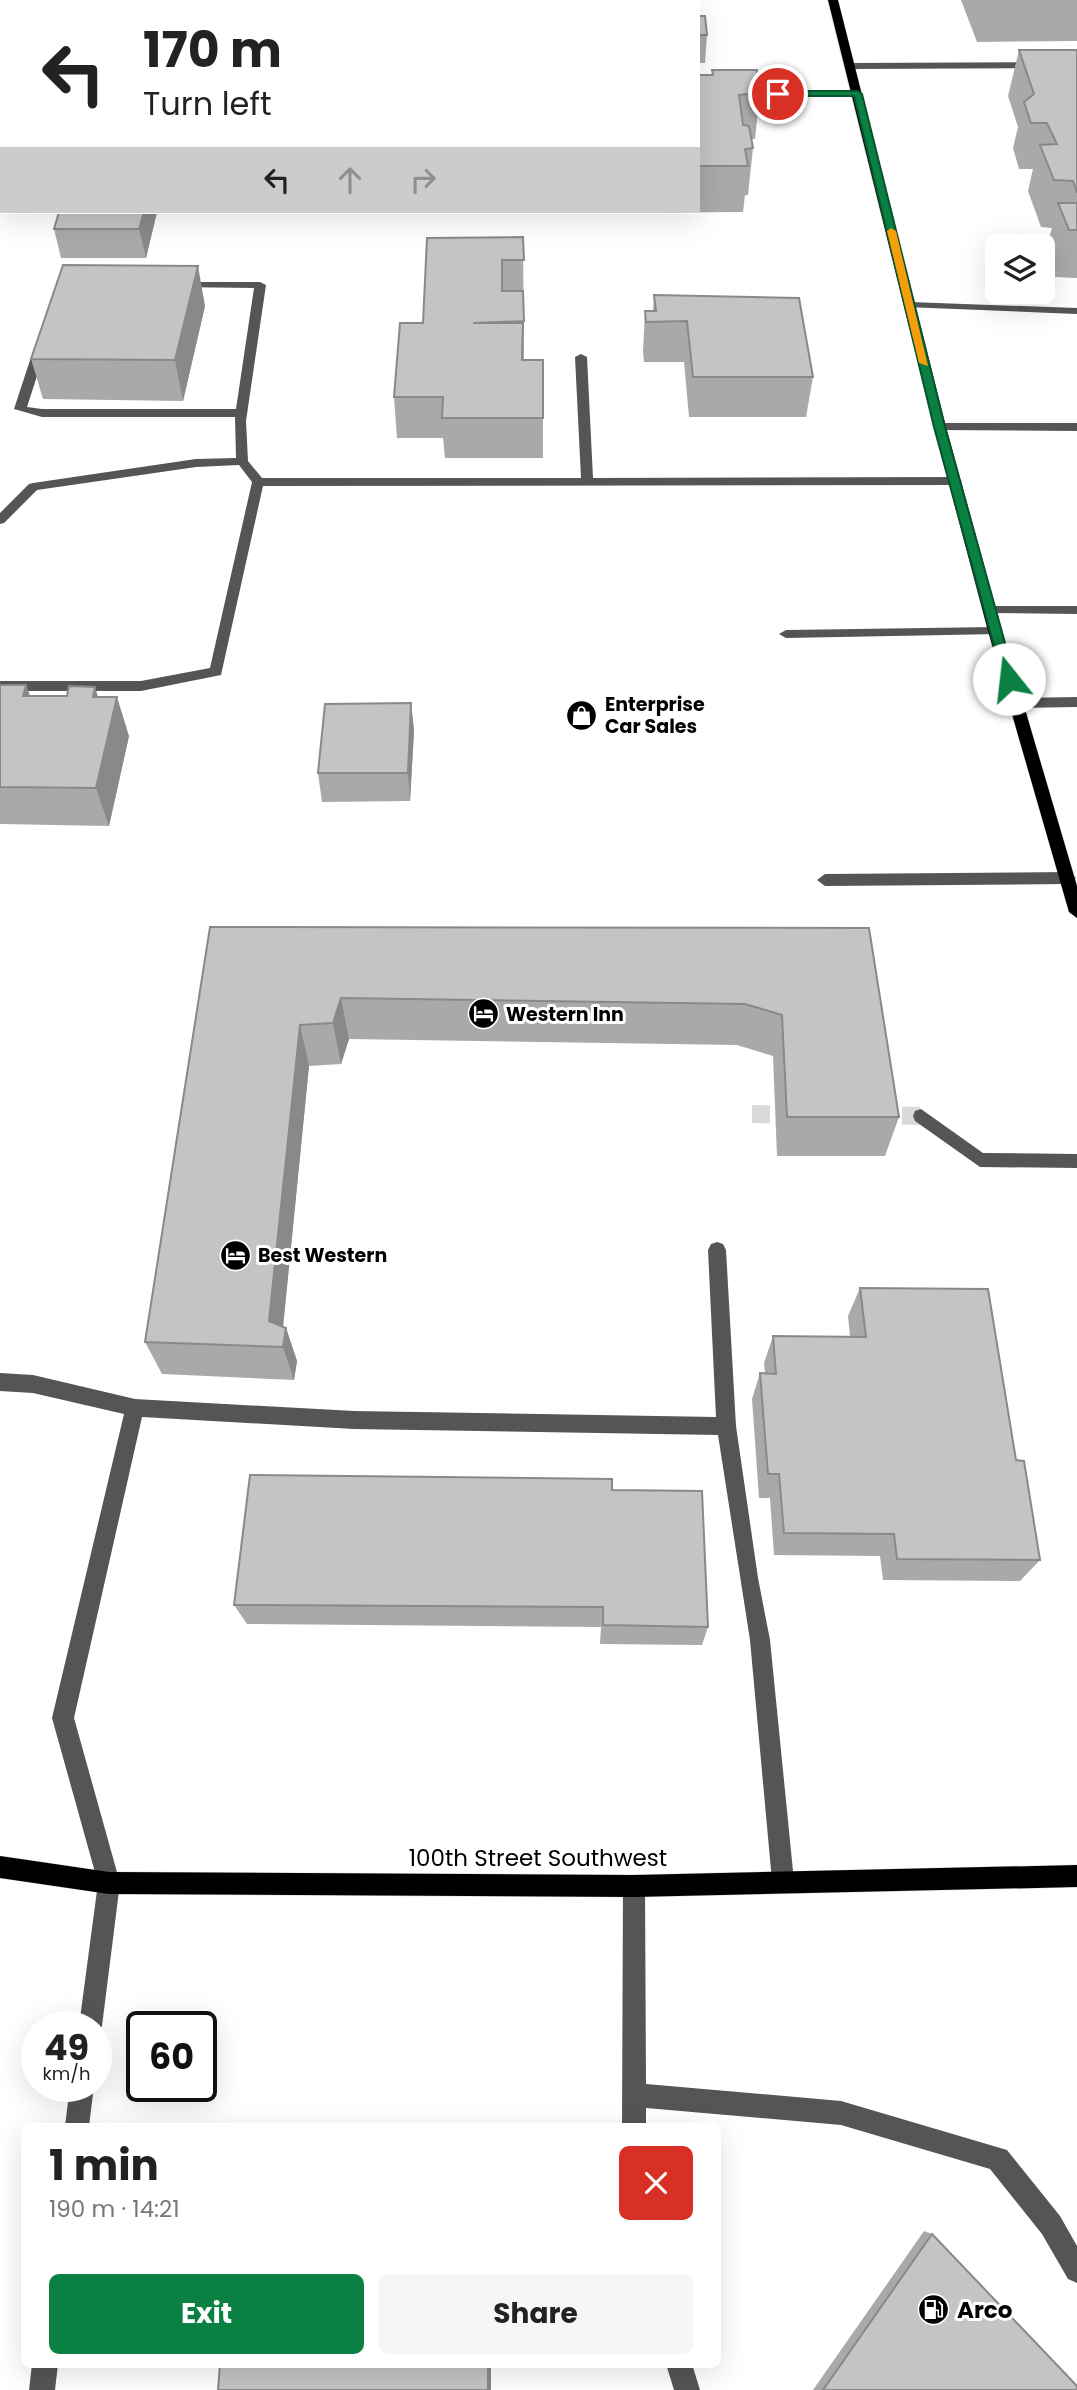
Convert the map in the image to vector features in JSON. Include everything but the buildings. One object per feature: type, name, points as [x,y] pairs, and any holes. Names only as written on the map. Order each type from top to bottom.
[{"type":"main road","points":[[833,0],[940,427],[995,631],[1077,912]]},
{"type":"main road","name":"100th Street Southwest","points":[[0,1867],[109,1884],[634,1886],[1077,1876]]},
{"type":"street","points":[[851,66],[1077,65]]},
{"type":"street","points":[[700,94],[858,94]]},
{"type":"street","points":[[0,686],[141,686],[216,672],[258,482],[242,461],[242,414],[260,285],[167,285]]},
{"type":"street","points":[[910,305],[1077,311]]},
{"type":"street","points":[[46,330],[20,408],[43,414],[242,414]]},
{"type":"street","points":[[581,357],[587,483]]},
{"type":"street","points":[[940,427],[1077,427]]},
{"type":"street","points":[[0,520],[33,487],[196,463],[242,461]]},
{"type":"street","points":[[258,482],[956,481]]},
{"type":"street","points":[[990,610],[1077,610]]},
{"type":"street","points":[[786,634],[995,631]]},
{"type":"street","points":[[1016,703],[1077,702]]},
{"type":"street","points":[[825,880],[1068,878]]},
{"type":"street","points":[[921,1116],[980,1160],[1077,1161]]},
{"type":"street","points":[[717,1251],[726,1426],[748,1578],[760,1640],[783,1881]]},
{"type":"street","points":[[0,1382],[33,1384],[135,1408],[355,1420],[726,1426]]},
{"type":"street","points":[[92,2011],[109,1884],[63,1718],[135,1408]]},
{"type":"street","points":[[634,1886],[634,2123]]},
{"type":"street","points":[[634,2095],[841,2113],[998,2159],[1051,2225],[1077,2270]]},
{"type":"street","points":[[77,2123],[80,2102]]},
{"type":"street","points":[[42,2390],[45,2368]]},
{"type":"street","points":[[680,2368],[687,2390]]},
{"type":"tunnel","points":[[752,1114],[798,1115]]},
{"type":"tunnel","points":[[875,1115],[921,1116]]},
{"type":"slow traffic","points":[[891,231],[924,363]]},
{"type":"place","name":"Enterprise Car Sales","points":[[582,715]]},
{"type":"place","name":"Western Inn","points":[[483,1014]]},
{"type":"place","name":"Best Western","points":[[235,1255]]},
{"type":"place","name":"Arco","points":[[934,2310]]},
{"type":"route","points":[[778,94],[858,94],[940,427],[1009,679]]}]
